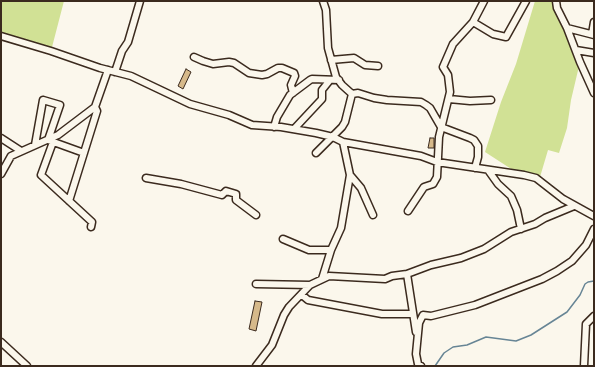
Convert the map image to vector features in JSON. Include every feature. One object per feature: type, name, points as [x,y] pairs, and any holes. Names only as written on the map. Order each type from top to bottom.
[{"type":"street","points":[[115,72],[122,51],[128,42],[140,1]]},
{"type":"street","points":[[323,1],[326,10],[328,48],[336,77],[352,94]]},
{"type":"street","points":[[408,211],[424,187],[433,184],[437,177],[441,127],[449,99],[450,83],[448,75],[443,67],[453,44],[473,22],[484,1]]},
{"type":"street","points":[[473,22],[493,34],[506,37],[526,1]]},
{"type":"street","points":[[556,1],[556,8],[591,79],[594,93]]},
{"type":"street","points":[[567,28],[593,35],[594,22]]},
{"type":"street","points":[[1,36],[131,76],[190,104],[229,115],[252,125],[294,129],[333,137],[343,142],[421,156],[437,162],[536,178],[563,199],[594,216]]},
{"type":"street","points":[[576,50],[594,53]]},
{"type":"street","points":[[194,57],[213,64],[229,62],[234,63],[249,72],[262,76],[278,68],[282,68],[295,76],[290,86],[293,92]]},
{"type":"street","points":[[331,60],[354,58],[366,65],[378,66]]},
{"type":"street","points":[[1,174],[11,156],[35,145],[50,141],[95,107],[108,70]]},
{"type":"street","points":[[274,127],[278,114],[293,92],[312,79],[339,80]]},
{"type":"street","points":[[294,129],[322,99],[322,90],[330,80]]},
{"type":"street","points":[[352,94],[358,93],[387,100],[421,102],[430,108],[441,127],[474,140],[478,146],[478,157],[475,168]]},
{"type":"street","points":[[316,154],[345,122],[352,94]]},
{"type":"street","points":[[449,99],[470,101],[491,100]]},
{"type":"street","points":[[35,145],[43,100],[60,105],[41,175],[92,222],[91,227]]},
{"type":"street","points":[[69,201],[97,111],[95,107]]},
{"type":"street","points":[[1,138],[21,151]]},
{"type":"street","points":[[50,141],[84,153]]},
{"type":"street","points":[[322,280],[331,250],[341,228],[350,175],[343,142]]},
{"type":"street","points":[[488,170],[498,184],[512,196],[521,229]]},
{"type":"street","points":[[350,175],[361,188],[373,215]]},
{"type":"street","points":[[146,178],[181,184],[222,195],[226,191],[236,194],[236,200],[256,215]]},
{"type":"street","points":[[256,284],[310,285],[329,276],[385,279],[392,276],[407,274],[431,265],[461,258],[478,252],[511,232],[574,206]]},
{"type":"street","points":[[421,366],[418,364],[416,354],[419,323],[423,315],[431,316],[476,305],[542,279],[557,271],[572,260],[586,245],[594,228]]},
{"type":"street","points":[[283,239],[309,250],[331,250]]},
{"type":"street","points":[[407,274],[418,336]]},
{"type":"street","points":[[256,366],[272,345],[289,306],[302,295],[310,285]]},
{"type":"street","points":[[302,295],[308,300],[382,314],[413,314]]},
{"type":"street","points":[[584,366],[586,324],[594,316]]},
{"type":"street","points":[[1,342],[27,366]]},
{"type":"green space","points":[[1,1],[64,1],[51,51],[1,36]]},
{"type":"green space","points":[[535,1],[556,1],[580,62],[571,100],[567,128],[559,153],[548,150],[540,177],[519,174],[485,152],[501,102],[516,64]]},
{"type":"building","points":[[186,69],[191,72],[183,89],[178,86]]},
{"type":"building","points":[[430,138],[434,138],[434,148],[428,148]]},
{"type":"building","points":[[255,301],[262,302],[256,331],[249,329]]},
{"type":"waterway","points":[[435,366],[444,353],[453,347],[467,345],[486,337],[516,341],[531,335],[567,312],[580,295],[585,284],[594,281]]}]
